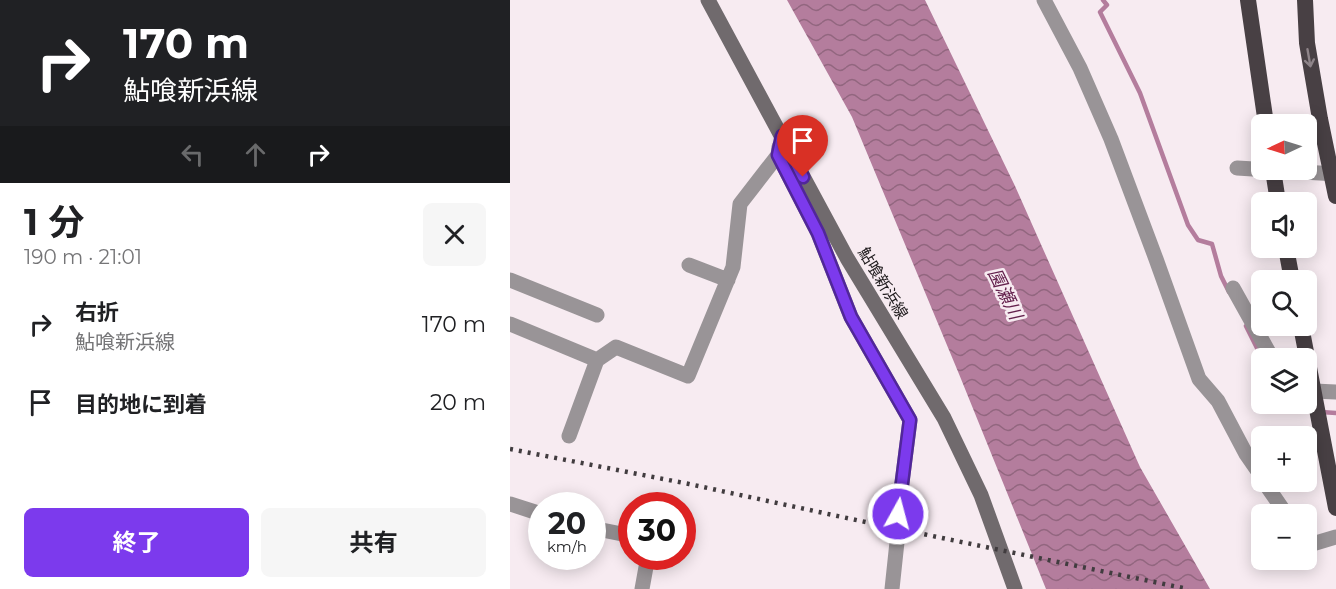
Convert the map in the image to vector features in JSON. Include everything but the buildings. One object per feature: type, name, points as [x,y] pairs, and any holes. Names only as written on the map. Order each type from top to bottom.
[{"type":"highway","points":[[1248,0],[1265,114]]},
{"type":"highway","points":[[1305,0],[1307,43],[1320,119],[1334,174],[1336,196]]},
{"type":"highway","points":[[1315,414],[1336,508]]},
{"type":"main road","name":"鮎喰新浜線","points":[[708,0],[847,258],[944,418],[981,495],[1015,589]]},
{"type":"street","points":[[1044,0],[1080,68],[1111,139],[1199,379],[1218,401],[1251,461]]},
{"type":"street","points":[[569,436],[597,360],[616,347],[688,376],[733,267],[740,204],[778,155],[782,136]]},
{"type":"street","points":[[778,155],[818,233],[851,317],[910,420],[898,514]]},
{"type":"street","points":[[1237,168],[1251,169]]},
{"type":"street","points":[[1317,173],[1334,174]]},
{"type":"street","points":[[689,265],[728,280]]},
{"type":"street","points":[[510,280],[597,315]]},
{"type":"street","points":[[1233,288],[1266,348]]},
{"type":"street","points":[[510,324],[597,360]]},
{"type":"street","points":[[1317,391],[1336,392]]},
{"type":"street","points":[[510,504],[528,510]]},
{"type":"street","points":[[1317,543],[1336,537]]},
{"type":"street","points":[[892,589],[897,542]]},
{"type":"street","points":[[642,589],[645,570]]},
{"type":"water","name":"園瀬川","points":[[787,0],[925,0],[1015,186],[1140,467],[1210,589],[1046,589],[852,117]]},
{"type":"waterway","points":[[1103,0],[1107,5],[1100,12],[1140,93],[1188,225],[1198,240],[1212,244],[1221,276],[1229,292]]},
{"type":"waterway","points":[[1246,326],[1257,348]]},
{"type":"waterway","points":[[1321,412],[1336,413]]},
{"type":"railway","points":[[510,449],[689,484],[1188,589]]},
{"type":"route","points":[[803,177],[782,136],[778,155],[818,233],[851,317],[910,420],[898,514]]}]
